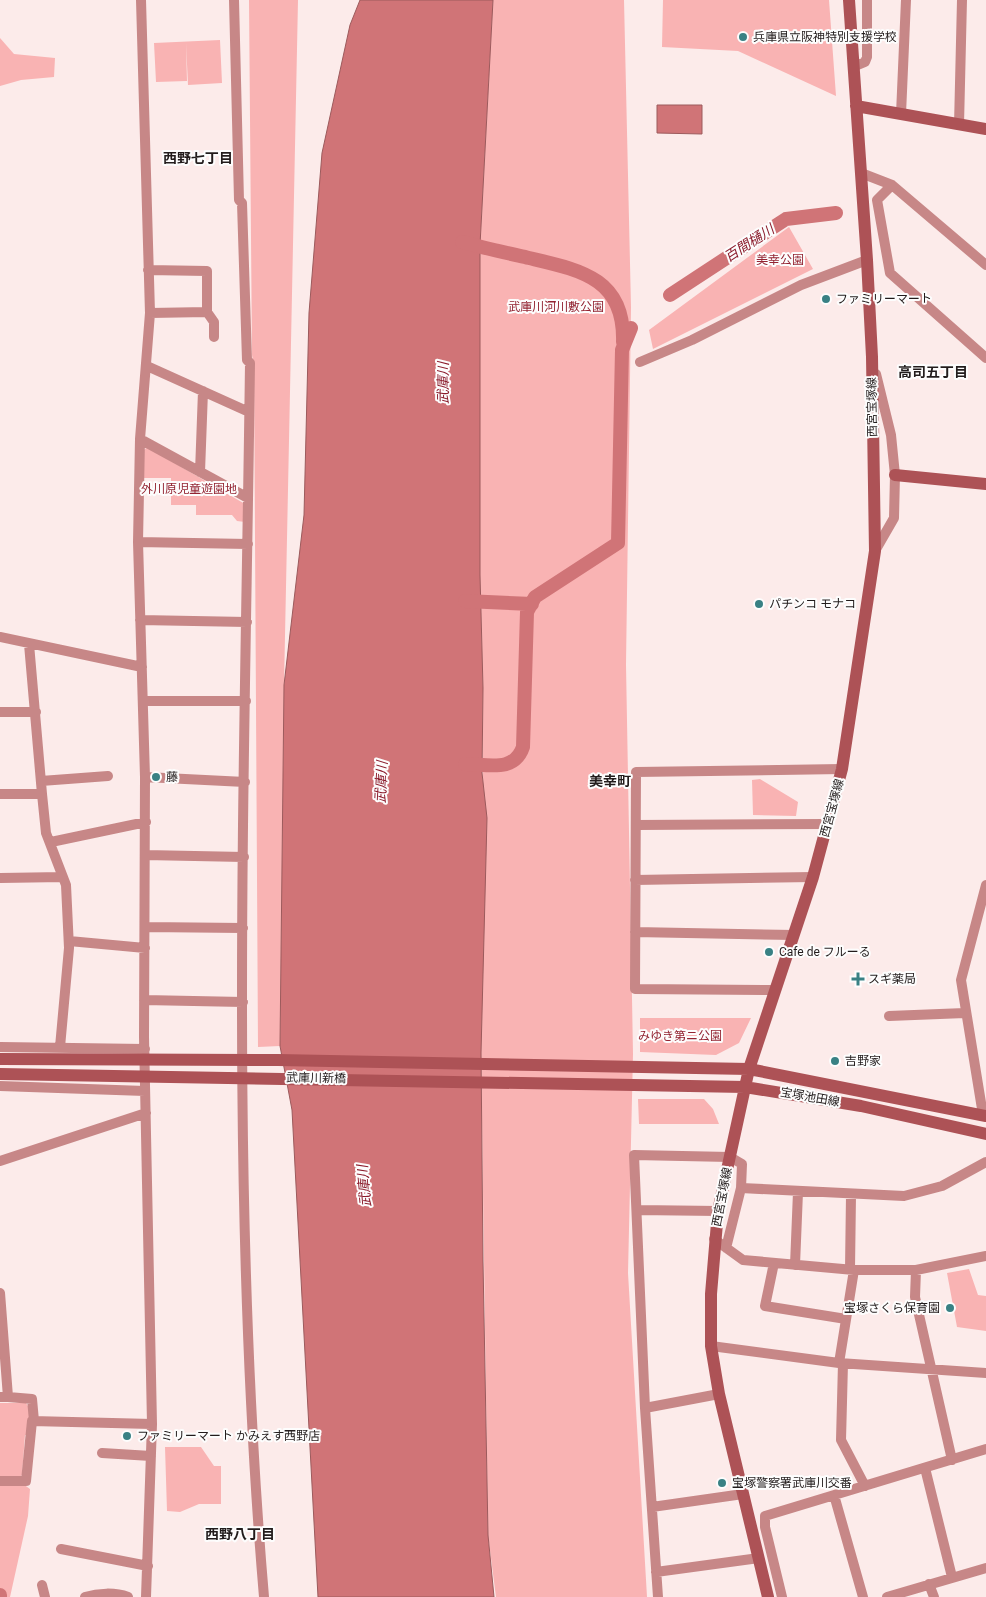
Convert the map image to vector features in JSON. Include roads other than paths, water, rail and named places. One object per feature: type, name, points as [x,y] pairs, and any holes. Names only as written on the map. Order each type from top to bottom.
[{"type":"street","points":[[141,0],[150,313],[140,439],[138,542],[146,822],[144,1000],[152,1424],[146,1597]]},
{"type":"street","points":[[234,0],[239,200],[242,203],[247,360],[250,363],[242,1091],[247,1290],[257,1512],[264,1597]]},
{"type":"street","name":"西宮宝塚線","points":[[768,1597],[719,1394],[711,1346],[714,1239],[718,1211],[749,1069],[813,877],[842,769],[875,551],[872,357],[862,173],[849,0]]},
{"type":"street","points":[[853,67],[865,62],[867,57],[868,0]]},
{"type":"street","points":[[901,114],[906,0]]},
{"type":"street","points":[[959,125],[962,0]]},
{"type":"street","points":[[856,106],[986,129]]},
{"type":"street","points":[[862,173],[892,185],[986,265]]},
{"type":"street","points":[[892,185],[877,200],[890,273],[986,358]]},
{"type":"street","points":[[640,362],[692,340],[801,285],[867,260]]},
{"type":"street","points":[[148,270],[207,271],[207,312],[214,322],[214,337]]},
{"type":"street","points":[[150,313],[207,312]]},
{"type":"street","points":[[872,357],[891,435],[895,475],[894,518],[875,551]]},
{"type":"street","points":[[147,366],[249,412]]},
{"type":"street","points":[[200,472],[206,448],[204,391]]},
{"type":"street","points":[[140,439],[248,498]]},
{"type":"street","points":[[895,475],[986,484]]},
{"type":"street","points":[[138,542],[248,544]]},
{"type":"street","points":[[140,620],[247,622]]},
{"type":"street","points":[[0,637],[142,667]]},
{"type":"street","points":[[29,644],[46,833],[66,885],[69,941],[60,1047]]},
{"type":"street","points":[[143,701],[246,701]]},
{"type":"street","points":[[0,712],[36,712]]},
{"type":"street","points":[[774,990],[635,989],[636,772],[842,769]]},
{"type":"street","points":[[41,781],[108,776]]},
{"type":"street","points":[[145,777],[245,782]]},
{"type":"street","points":[[0,794],[42,794]]},
{"type":"street","points":[[51,842],[146,822]]},
{"type":"street","points":[[636,824],[827,824]]},
{"type":"street","points":[[145,855],[244,857]]},
{"type":"street","points":[[0,878],[63,877]]},
{"type":"street","points":[[636,880],[813,877]]},
{"type":"street","points":[[985,1117],[965,1013],[961,980],[986,884]]},
{"type":"street","points":[[145,927],[243,928]]},
{"type":"street","points":[[635,932],[794,935]]},
{"type":"street","points":[[69,941],[145,948]]},
{"type":"street","points":[[144,1000],[243,1002]]},
{"type":"street","points":[[889,1016],[965,1013]]},
{"type":"street","points":[[0,1047],[145,1048]]},
{"type":"street","name":"武庫川新橋","points":[[0,1059],[278,1060],[749,1069],[985,1117]]},
{"type":"street","name":"武庫川新橋","points":[[0,1074],[632,1084]]},
{"type":"street","name":"宝塚池田線","points":[[632,1084],[745,1087],[861,1106],[986,1134]]},
{"type":"street","points":[[0,1086],[145,1091]]},
{"type":"street","points":[[0,1161],[146,1114]]},
{"type":"street","points":[[658,1597],[645,1408],[634,1155],[730,1157],[742,1164],[741,1188],[726,1248]]},
{"type":"street","points":[[741,1188],[851,1195],[904,1196],[942,1186],[986,1162]]},
{"type":"street","points":[[795,1265],[798,1192]]},
{"type":"street","points":[[851,1195],[852,1269],[841,1363],[841,1440],[865,1486]]},
{"type":"street","points":[[637,1210],[718,1211]]},
{"type":"street","points":[[714,1239],[744,1260],[852,1269],[916,1270],[986,1256]]},
{"type":"street","points":[[774,1263],[766,1306],[846,1319]]},
{"type":"street","points":[[916,1270],[915,1297],[952,1460]]},
{"type":"street","points":[[0,1293],[4,1397],[32,1399],[34,1421],[32,1421],[26,1481],[0,1481]]},
{"type":"street","points":[[711,1346],[841,1363],[986,1373]]},
{"type":"street","points":[[645,1408],[719,1394]]},
{"type":"street","points":[[34,1421],[152,1424]]},
{"type":"street","points":[[782,1597],[765,1527],[765,1516],[986,1449]]},
{"type":"street","points":[[102,1453],[151,1456]]},
{"type":"street","points":[[925,1468],[952,1577]]},
{"type":"street","points":[[652,1507],[743,1494]]},
{"type":"street","points":[[834,1496],[863,1597]]},
{"type":"street","points":[[61,1549],[148,1566]]},
{"type":"street","points":[[656,1572],[759,1558]]},
{"type":"street","points":[[887,1597],[986,1568]]},
{"type":"street","points":[[929,1584],[934,1597]]},
{"type":"street","points":[[42,1585],[45,1597]]},
{"type":"street","points":[[85,1597],[95,1594],[121,1594],[128,1597]]},
{"type":"water","name":"武庫川","points":[[360,0],[493,0],[480,245],[480,575],[483,688],[482,773],[487,818],[481,1053],[483,1261],[488,1535],[494,1597],[318,1597],[292,1110],[280,1046],[284,685],[304,515],[309,313],[322,153],[350,25]]},
{"type":"water","points":[[657,105],[702,105],[702,134],[657,133]]},
{"type":"waterway","name":"百間樋川","points":[[670,295],[786,219],[836,213]]},
{"type":"waterway","points":[[462,242],[548,262],[582,273],[596,280],[608,290],[616,304],[622,321],[623,342]]},
{"type":"waterway","points":[[465,764],[507,764],[519,755],[523,747],[527,612],[535,597],[618,543],[622,350],[631,328]]},
{"type":"waterway","points":[[465,601],[532,604]]},
{"type":"place","name":"兵庫県立阪神特別支援学校","points":[[743,37]]},
{"type":"place","name":"ファミリーマート","points":[[826,299]]},
{"type":"place","name":"パチンコ モナコ","points":[[759,604]]},
{"type":"place","name":"藤","points":[[156,777]]},
{"type":"place","name":"Cafe de フルーる","points":[[769,952]]},
{"type":"place","name":"スギ薬局","points":[[858,979]]},
{"type":"place","name":"吉野家","points":[[835,1061]]},
{"type":"place","name":"宝塚さくら保育園","points":[[950,1308]]},
{"type":"place","name":"ファミリーマート かみえす西野店","points":[[127,1436]]},
{"type":"place","name":"宝塚警察署武庫川交番","points":[[722,1483]]},
{"type":"district","name":"西野七丁目","points":[[198,158]]},
{"type":"district","name":"高司五丁目","points":[[933,372]]},
{"type":"district","name":"美幸町","points":[[610,781]]},
{"type":"district","name":"西野八丁目","points":[[240,1534]]},
{"type":"park label","name":"美幸公園","points":[[780,260]]},
{"type":"park label","name":"武庫川河川敷公園","points":[[556,307]]},
{"type":"park label","name":"外川原児童遊園地","points":[[189,489]]},
{"type":"park label","name":"みゆき第ニ公園","points":[[680,1036]]}]
